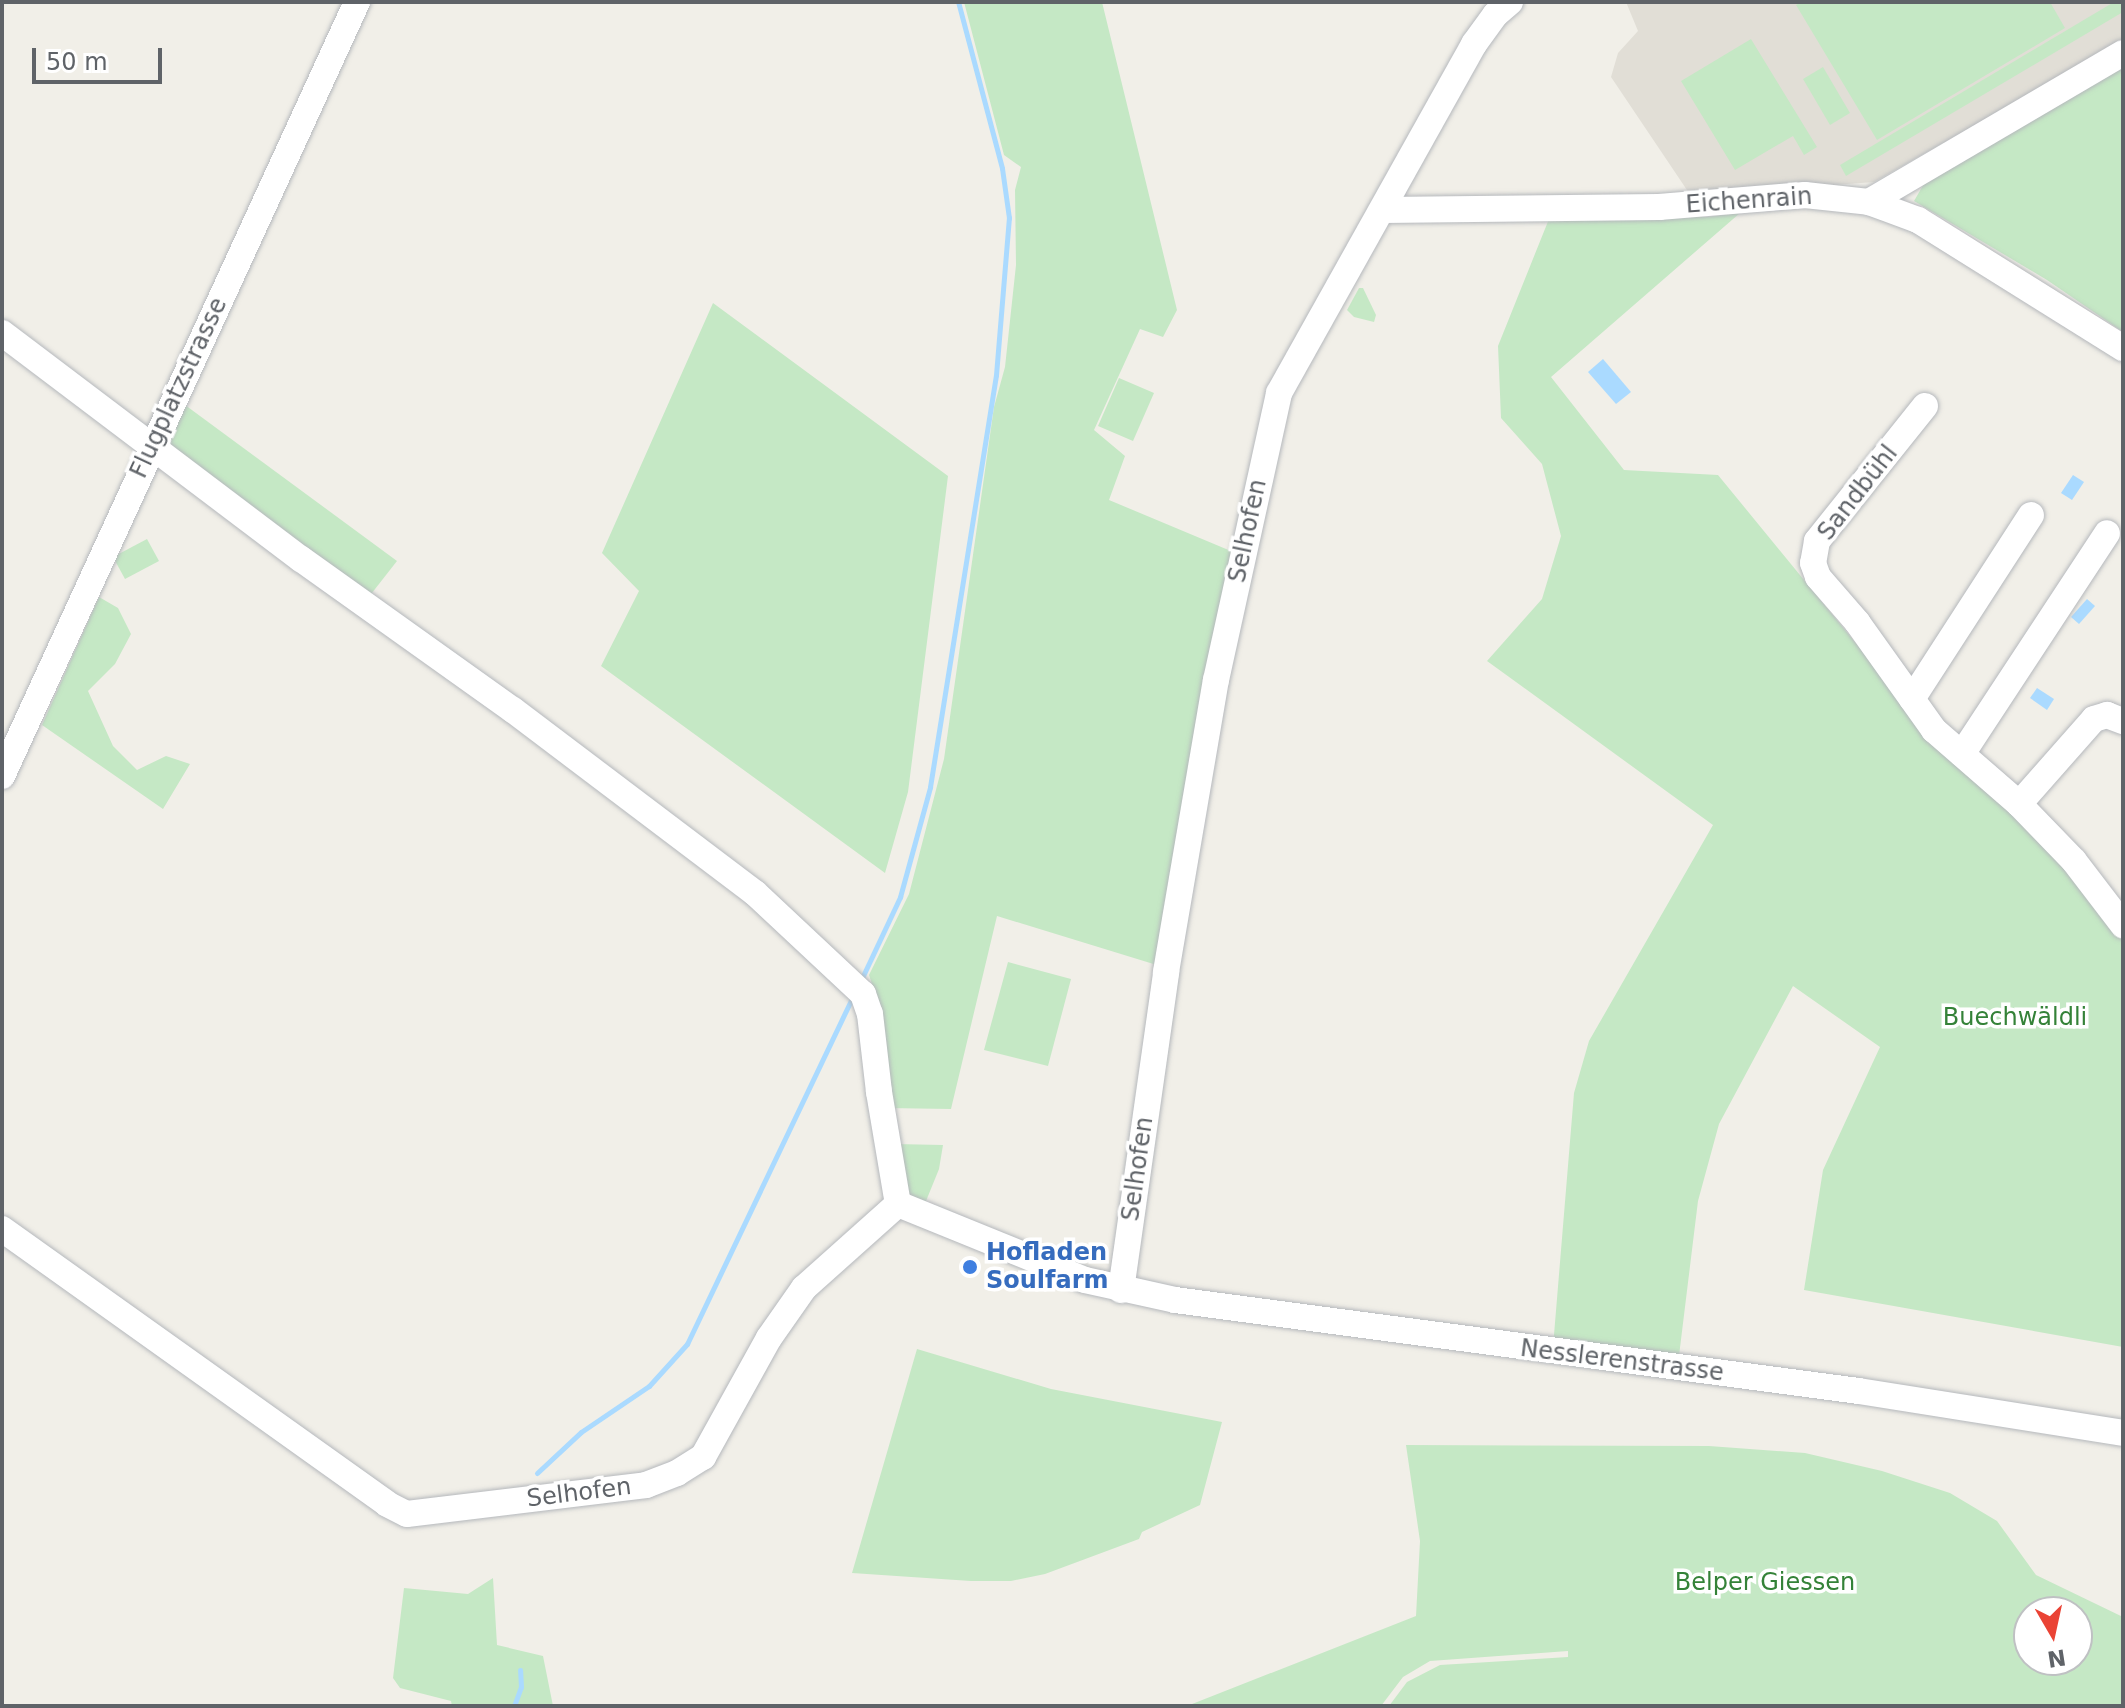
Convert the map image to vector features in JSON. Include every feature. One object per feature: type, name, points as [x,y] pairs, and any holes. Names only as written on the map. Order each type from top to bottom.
[{"type":"street","name":"Flugplatzstrasse","points":[[2,776],[357,2]]},
{"type":"street","name":"Selhofen","points":[[1121,1290],[1166,972],[1214,695],[1275,408],[1288,371],[1383,210],[1474,44],[1495,15],[1510,2]]},
{"type":"street","points":[[1869,202],[2123,53]]},
{"type":"street","name":"Eichenrain","points":[[1383,210],[1659,207],[1805,195],[1869,202],[1918,220],[2123,348]]},
{"type":"street","points":[[2,333],[301,559],[513,710],[755,893],[856,988],[870,1014],[879,1092],[898,1204],[959,1227],[1018,1255],[1121,1290]]},
{"type":"street","name":"Sandbühl","points":[[1925,406],[1817,541],[1813,563],[1818,577],[1934,730],[2019,804],[2074,861],[2123,925]]},
{"type":"street","points":[[1912,699],[2031,515]]},
{"type":"street","points":[[1962,754],[2107,533]]},
{"type":"street","points":[[2019,804],[2094,719],[2107,715],[2123,721]]},
{"type":"street","name":"Selhofen","points":[[2,1229],[387,1504],[407,1514],[646,1485],[677,1473],[703,1457],[769,1338],[804,1288],[898,1204]]},
{"type":"street","name":"Nesslerenstrasse","points":[[1121,1290],[1265,1315],[1859,1391],[2123,1433]]},
{"type":"shaded area","points":[[1626,2],[2123,2],[2123,41],[1874,182],[1691,196],[1611,77],[1618,53],[1638,31]]},
{"type":"green space","points":[[964,2],[1102,2],[1177,310],[1163,337],[1140,329],[1094,430],[1125,456],[1109,500],[1238,554],[1160,966],[997,916],[951,1109],[886,1108],[875,993],[869,975],[909,894],[944,759],[994,407],[1005,367],[1016,265],[1015,190],[1021,167],[1004,155]]},
{"type":"green space","points":[[1801,2],[2050,2],[2065,28],[1877,140],[1796,5]]},
{"type":"green space","points":[[2114,2],[2123,2],[2123,12],[1846,176],[1840,165]]},
{"type":"green space","points":[[1751,39],[1817,147],[1804,155],[1793,136],[1735,170],[1681,81]]},
{"type":"green space","points":[[2123,63],[2123,332],[2047,280],[1914,201],[1925,182]]},
{"type":"green space","points":[[1823,67],[1850,113],[1830,125],[1803,79]]},
{"type":"green space","name":"Buechwäldli","points":[[1740,213],[1551,377],[1624,470],[1718,475],[1931,735],[2020,814],[2123,935],[2123,1347],[1804,1290],[1823,1170],[1880,1047],[1793,986],[1719,1124],[1698,1201],[1678,1364],[1553,1347],[1574,1093],[1589,1041],[1713,825],[1487,661],[1542,599],[1561,536],[1542,464],[1501,418],[1498,346],[1551,214],[1707,217]]},
{"type":"green space","points":[[1359,288],[1363,288],[1376,315],[1374,322],[1354,317],[1347,310]]},
{"type":"green space","points":[[713,303],[948,476],[908,792],[885,873],[601,666],[639,591],[602,553]]},
{"type":"green space","points":[[1119,378],[1154,393],[1133,441],[1098,426]]},
{"type":"green space","points":[[181,402],[397,561],[368,598],[175,454],[166,436]]},
{"type":"green space","points":[[147,539],[159,561],[125,579],[113,557]]},
{"type":"green space","points":[[99,597],[118,608],[131,634],[115,664],[88,691],[113,746],[137,770],[166,756],[190,764],[163,809],[42,725]]},
{"type":"green space","points":[[1008,962],[1071,979],[1048,1066],[984,1050]]},
{"type":"green space","points":[[894,1144],[943,1145],[939,1169],[924,1206],[902,1195]]},
{"type":"green space","points":[[917,1349],[1051,1389],[1222,1422],[1200,1505],[1142,1532],[1139,1539],[1045,1574],[1011,1581],[852,1573]]},
{"type":"green space","name":"Belper Giessen","points":[[1406,1445],[1709,1446],[1805,1453],[1882,1471],[1950,1493],[1997,1521],[2036,1575],[2080,1596],[2013,1596],[2013,1676],[2093,1676],[2093,1603],[2123,1617],[2123,1706],[1389,1706],[1407,1682],[1440,1665],[1568,1657],[1568,1651],[1430,1661],[1403,1677],[1381,1706],[1187,1706],[1416,1616],[1420,1541]]},
{"type":"green space","points":[[493,1578],[497,1645],[543,1656],[553,1706],[452,1706],[451,1701],[400,1688],[393,1678],[404,1588],[468,1594]]},
{"type":"water","points":[[1603,359],[1631,392],[1616,404],[1588,372]]},
{"type":"water","points":[[2073,475],[2084,482],[2072,500],[2061,493]]},
{"type":"water","points":[[2087,599],[2095,606],[2079,624],[2071,617]]},
{"type":"water","points":[[2037,688],[2054,699],[2047,710],[2030,698]]},
{"type":"waterway","points":[[861,980],[900,897],[930,787],[996,375],[1009,218],[1002,168],[958,2]]},
{"type":"waterway","points":[[537,1473],[581,1432],[649,1386],[687,1344],[853,996]]},
{"type":"waterway","points":[[514,1706],[521,1687],[520,1670]]},
{"type":"place","name":"Hofladen Soulfarm","points":[[970,1267]]}]
